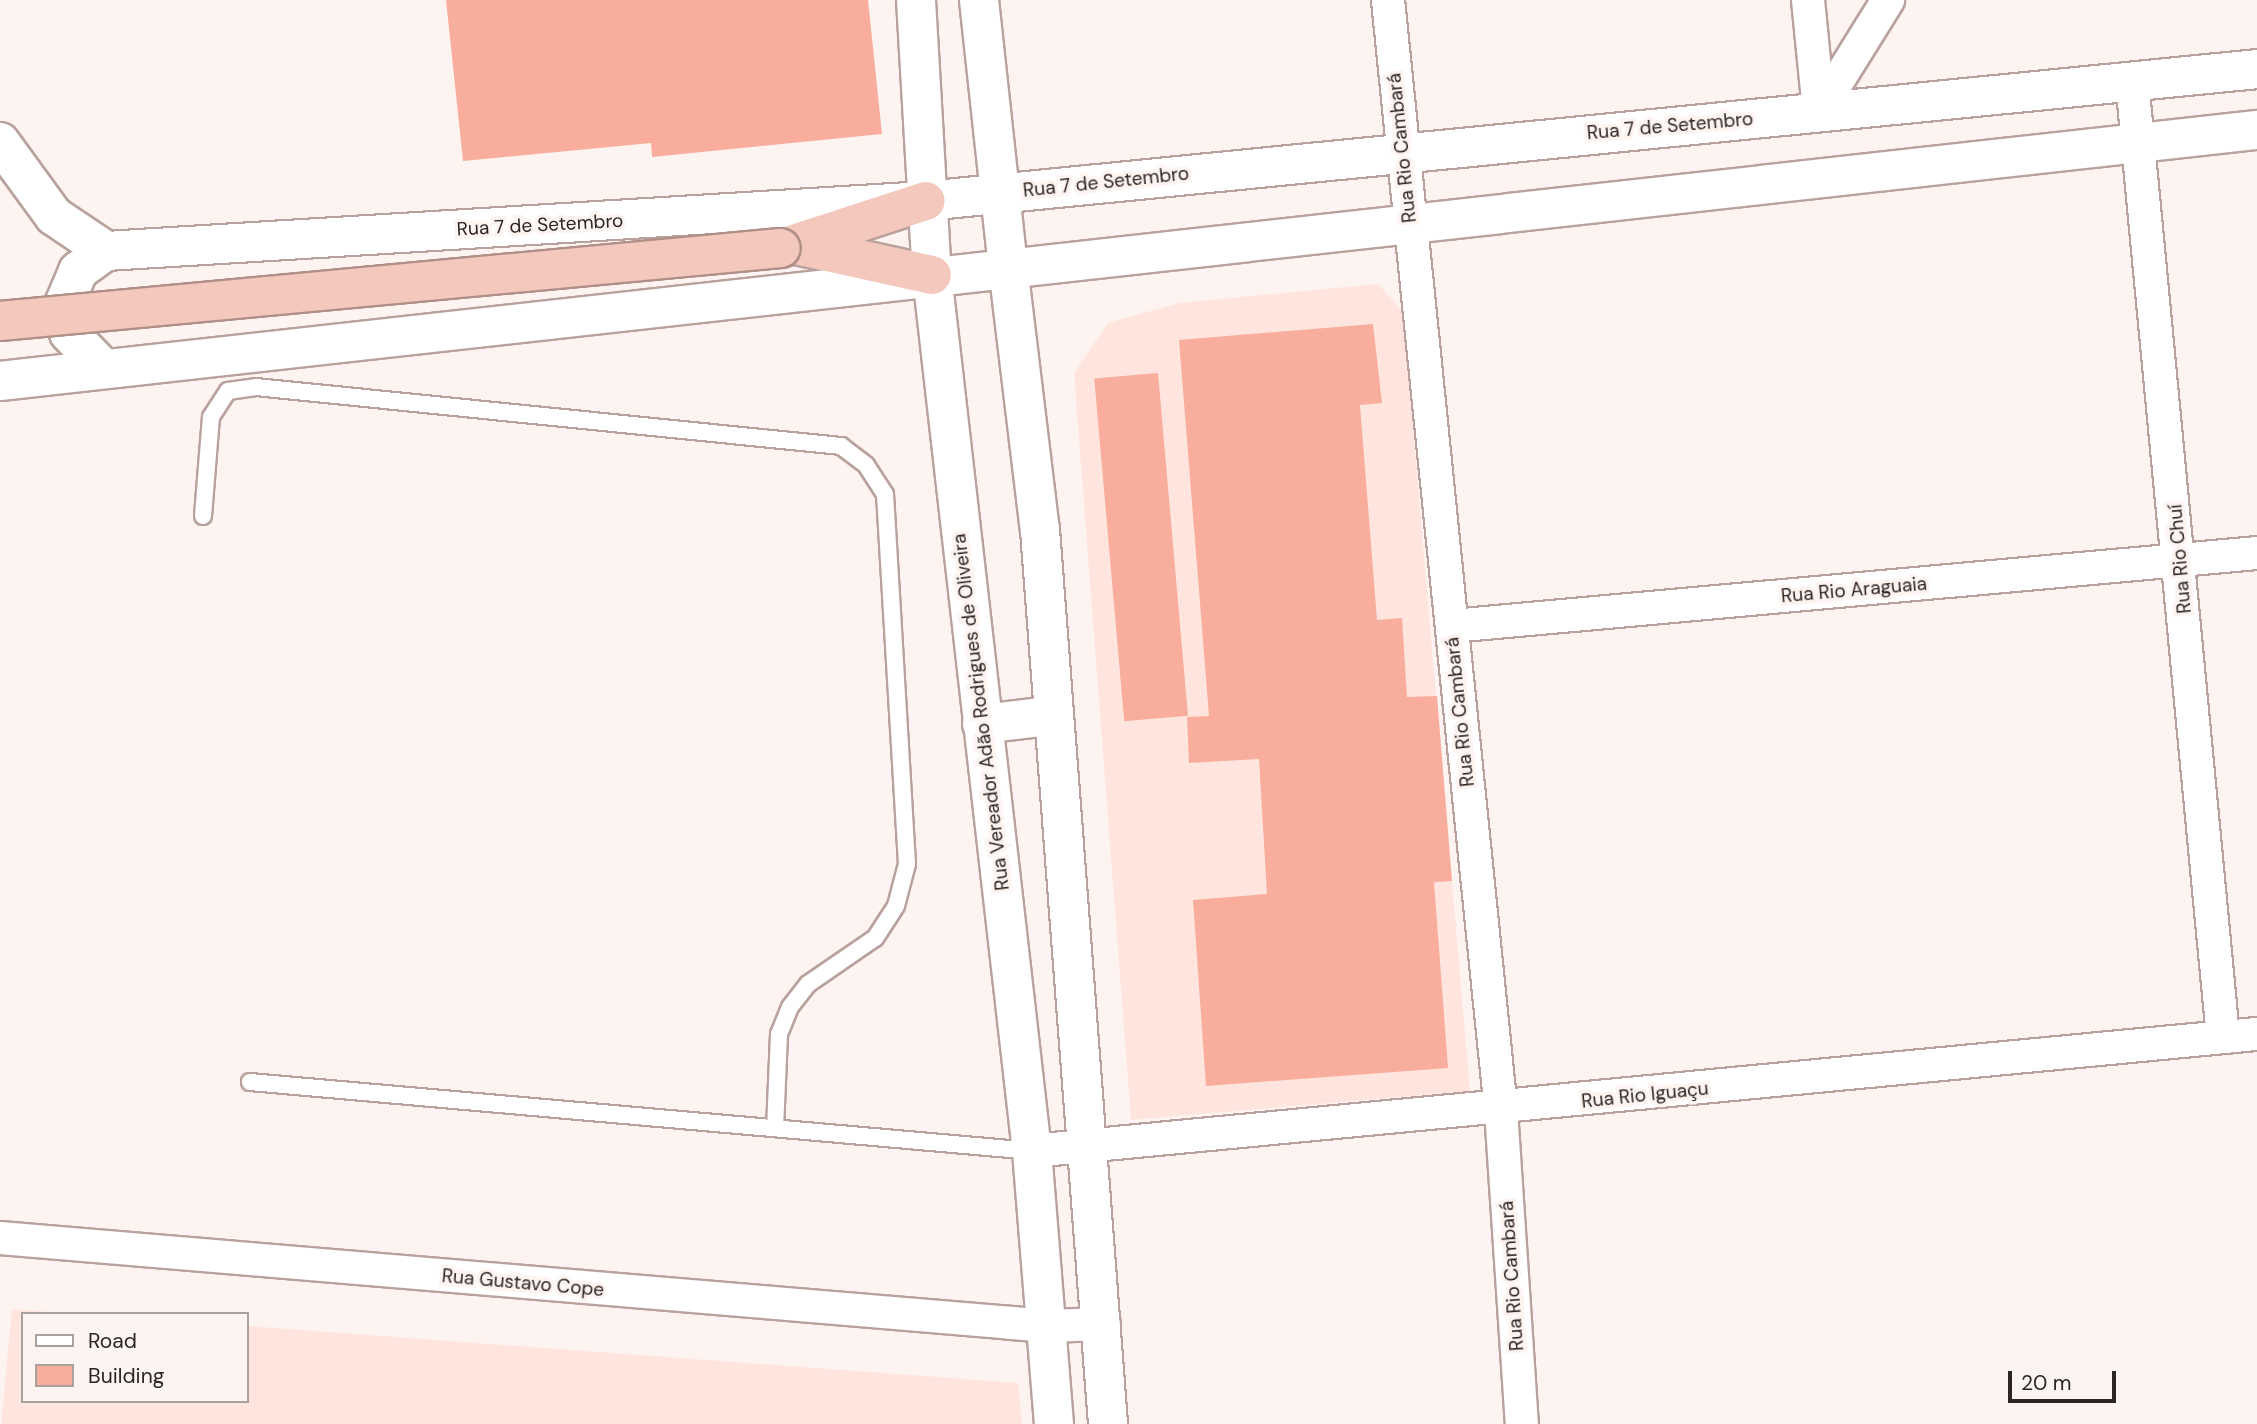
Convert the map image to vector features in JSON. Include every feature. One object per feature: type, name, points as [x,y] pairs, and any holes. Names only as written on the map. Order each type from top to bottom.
[{"type":"highway","points":[[0,321],[791,247],[926,201]]},
{"type":"highway","points":[[791,247],[932,275]]},
{"type":"main road","name":"Rua Vereador Adão Rodrigues de Oliveira","points":[[916,0],[932,275],[1032,1151],[1054,1424]]},
{"type":"main road","points":[[979,0],[999,194],[1040,530],[1049,716],[1090,1147],[1104,1324],[1108,1424]]},
{"type":"main road","name":"Rua 7 de Setembro","points":[[106,251],[926,201],[1401,151],[2257,69]]},
{"type":"main road","points":[[0,381],[101,366],[1008,267],[1410,219],[2257,130]]},
{"type":"main road","points":[[0,142],[54,216],[106,251],[78,271],[65,302],[69,333],[101,366]]},
{"type":"main road","points":[[982,723],[1049,716]]},
{"type":"street","name":"Rua Rio Cambará","points":[[1388,0],[1401,151],[1501,1110],[1522,1424]]},
{"type":"street","points":[[1808,0],[1819,111]]},
{"type":"street","points":[[1819,111],[1888,0]]},
{"type":"street","name":"Rua Rio Chuí","points":[[2132,81],[2142,140],[2223,1037]]},
{"type":"street","name":"Rua Rio Araguaia","points":[[1452,626],[2257,553]]},
{"type":"street","name":"Rua Rio Iguaçu","points":[[1032,1151],[1501,1110],[2257,1034]]},
{"type":"street","name":"Rua Gustavo Cope","points":[[0,1238],[1047,1326],[1104,1324]]},
{"type":"lane","points":[[203,516],[211,417],[228,391],[256,387],[841,446],[866,465],[885,494],[908,864],[896,906],[875,939],[808,984],[790,1007],[779,1034],[775,1128]]},
{"type":"lane","points":[[250,1082],[1032,1151]]},
{"type":"shaded area","points":[[1378,284],[1403,312],[1470,1091],[1131,1120],[1074,373],[1108,323],[1179,303]]},
{"type":"shaded area","points":[[12,1309],[50,1312],[21,1312],[21,1403],[248,1403],[248,1326],[1018,1383],[1022,1424],[1,1424]]},
{"type":"building","points":[[446,0],[868,0],[882,134],[652,157],[651,143],[463,161]]},
{"type":"building","points":[[1373,324],[1382,403],[1360,405],[1377,620],[1402,618],[1407,697],[1437,696],[1452,881],[1434,882],[1448,1068],[1206,1086],[1193,900],[1267,894],[1259,759],[1189,763],[1187,717],[1209,716],[1179,340]]},
{"type":"building","points":[[1158,373],[1188,716],[1124,721],[1094,379]]}]
